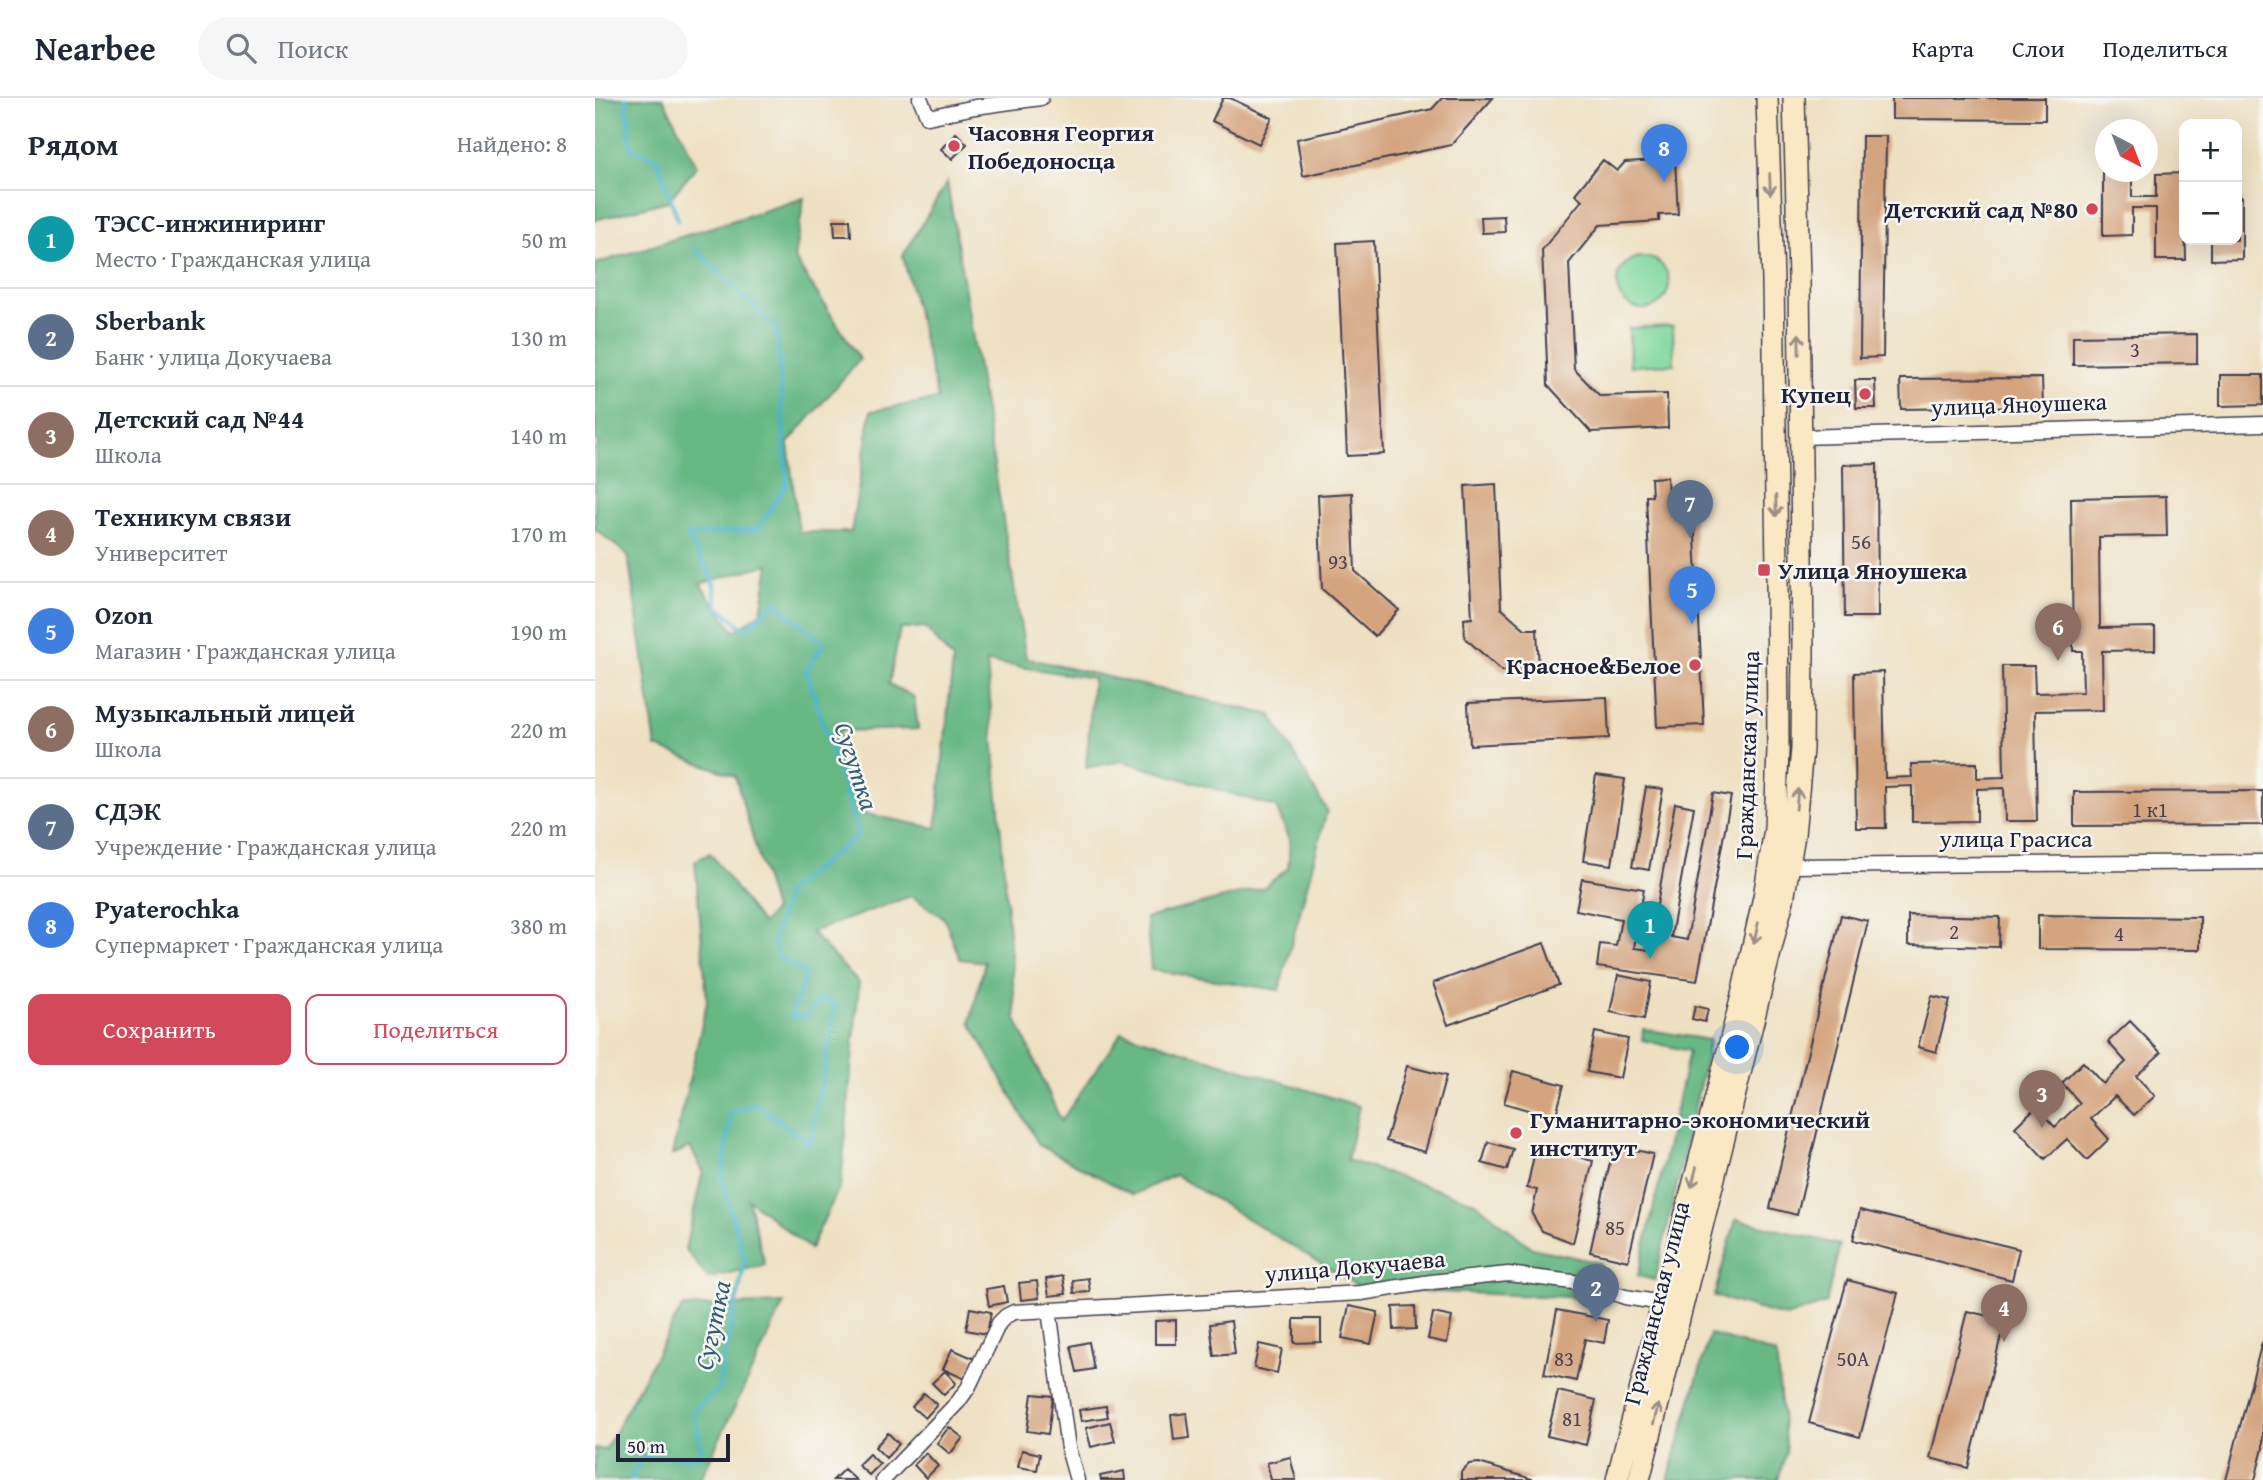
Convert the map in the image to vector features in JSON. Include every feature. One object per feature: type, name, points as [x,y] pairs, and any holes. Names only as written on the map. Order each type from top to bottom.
[{"type":"main road","name":"Гражданская улица","points":[[1639,1480],[1778,922],[1780,866],[1775,829],[1778,750],[1776,438],[1767,98]]},
{"type":"main road","name":"Гражданская улица","points":[[1617,1480],[1740,1004],[1780,866],[1802,748],[1799,278],[1794,98]]},
{"type":"main road","name":"улица Яноушека","points":[[1776,438],[1800,437]]},
{"type":"street","points":[[920,98],[928,117],[1041,98]]},
{"type":"street","name":"улица Яноушека","points":[[1800,437],[2263,424]]},
{"type":"street","name":"улица Грасиса","points":[[1780,866],[2263,862]]},
{"type":"street","name":"улица Докучаева","points":[[883,1480],[968,1388],[999,1323],[1014,1312],[1361,1293],[1508,1274],[1589,1284],[1625,1297],[1662,1303]]},
{"type":"street","points":[[1049,1310],[1068,1448],[1077,1480]]},
{"type":"green space","points":[[595,98],[663,98],[697,166],[668,201],[595,220]]},
{"type":"green space","points":[[947,182],[1026,658],[1271,715],[1327,811],[1279,990],[1151,970],[1146,918],[1263,888],[1288,868],[1290,841],[1276,807],[1122,761],[1086,768],[1093,678],[987,662],[1016,1019],[1061,1121],[1122,1032],[1359,1106],[1347,1160],[1475,1202],[1532,1248],[1601,1263],[1591,1298],[1363,1289],[1175,1175],[1133,1195],[1039,1145],[970,1022],[985,962],[960,959],[944,918],[911,896],[811,932],[859,983],[841,1184],[810,1249],[748,1199],[765,1265],[708,1278],[685,1249],[703,1171],[690,1147],[672,1155],[707,1002],[695,861],[710,853],[762,924],[774,910],[735,776],[656,747],[628,555],[595,529],[595,449],[599,444],[595,440],[595,264],[804,198],[794,258],[860,359],[788,443],[799,532],[851,532],[871,411],[938,399],[903,256]],"holes":[[[769,564],[761,613],[734,631],[700,584]],[[925,627],[953,660],[936,828],[865,814],[838,731],[918,729],[914,697],[889,684],[900,629]]]},
{"type":"green space","points":[[1643,257],[1653,259],[1661,265],[1667,273],[1667,293],[1661,301],[1653,307],[1643,309],[1633,307],[1625,301],[1619,293],[1617,283],[1619,273],[1625,265],[1633,259]]},
{"type":"green space","points":[[1673,326],[1674,364],[1630,366],[1629,328]]},
{"type":"green space","points":[[1643,1029],[1710,1040],[1655,1280],[1638,1276],[1689,1051],[1642,1040]]},
{"type":"green space","points":[[1736,1219],[1840,1245],[1826,1303],[1786,1317],[1714,1296]]},
{"type":"green space","points":[[784,1303],[700,1480],[595,1480],[595,1448],[605,1450],[682,1307]]},
{"type":"green space","points":[[1710,1334],[1776,1354],[1786,1452],[1778,1480],[1668,1480]]},
{"type":"building","points":[[1223,98],[1230,98],[1272,118],[1259,144],[1212,121]]},
{"type":"building","points":[[1442,98],[1493,98],[1451,145],[1303,176],[1297,139],[1432,109]]},
{"type":"building","points":[[1892,98],[2045,98],[2045,120],[1892,119]]},
{"type":"building","name":"Часовня Георгия Победоносца","points":[[956,133],[967,144],[952,159],[941,149]]},
{"type":"building","points":[[1862,136],[1886,136],[1883,357],[1860,358]]},
{"type":"building","points":[[1675,159],[1678,214],[1659,215],[1659,221],[1600,225],[1569,263],[1574,369],[1600,396],[1667,394],[1668,428],[1591,432],[1548,385],[1542,250],[1582,200],[1575,194],[1603,160],[1617,171],[1625,162]]},
{"type":"building","points":[[2179,173],[2179,245],[2186,245],[2186,260],[2156,260],[2156,208],[2132,208],[2132,235],[2103,236],[2103,182],[2132,182],[2132,197],[2156,197],[2158,174]]},
{"type":"building","points":[[1504,216],[1505,232],[1482,233],[1481,217]]},
{"type":"building","points":[[834,220],[850,220],[851,236],[835,236]]},
{"type":"building","points":[[1374,241],[1384,454],[1347,456],[1337,243]]},
{"type":"building","points":[[2211,245],[2242,245],[2242,259],[2211,260]]},
{"type":"building","points":[[2197,334],[2197,363],[2073,365],[2073,336]]},
{"type":"building","points":[[2220,375],[2263,375],[2263,405],[2220,406]]},
{"type":"building","points":[[2042,378],[2043,407],[1901,409],[1900,379]]},
{"type":"building","name":"Купец","points":[[1855,380],[1875,380],[1876,408],[1856,408]]},
{"type":"building","points":[[1877,464],[1878,617],[1845,617],[1843,465]]},
{"type":"building","points":[[1667,477],[1668,495],[1693,494],[1704,725],[1657,727],[1646,496],[1652,496],[1651,478]]},
{"type":"building","points":[[1496,484],[1501,608],[1525,629],[1537,629],[1539,670],[1502,671],[1465,638],[1464,619],[1472,618],[1465,486]]},
{"type":"building","points":[[1352,493],[1355,571],[1399,610],[1375,636],[1322,589],[1318,495]]},
{"type":"building","points":[[2166,496],[2167,536],[2099,537],[2100,628],[2155,627],[2155,650],[2102,651],[2103,710],[2035,711],[2037,821],[2005,821],[2004,788],[1977,789],[1977,821],[1912,822],[1912,786],[1885,787],[1886,828],[1856,828],[1854,673],[1883,672],[1885,778],[1912,777],[1911,764],[1977,763],[1977,778],[2004,777],[2002,666],[2034,666],[2035,693],[2083,692],[2082,651],[2073,651],[2071,498]]},
{"type":"building","points":[[1607,697],[1609,738],[1470,745],[1468,703]]},
{"type":"building","points":[[1596,775],[1625,779],[1612,865],[1583,861]]},
{"type":"building","points":[[1646,787],[1663,789],[1649,870],[1632,867]]},
{"type":"building","points":[[2263,791],[2263,825],[2074,826],[2074,792]]},
{"type":"building","points":[[1713,793],[1731,796],[1697,981],[1597,967],[1600,944],[1616,946],[1621,919],[1576,910],[1582,879],[1644,889],[1634,948],[1649,950],[1675,803],[1694,807],[1671,937],[1687,940]]},
{"type":"building","points":[[1841,915],[1868,921],[1797,1215],[1770,1208]]},
{"type":"building","points":[[1908,915],[2000,917],[1999,947],[1908,945]]},
{"type":"building","points":[[2038,915],[2200,917],[2200,950],[2038,949]]},
{"type":"building","points":[[1544,943],[1559,985],[1448,1025],[1433,983]]},
{"type":"building","points":[[1618,975],[1651,982],[1644,1019],[1610,1012]]},
{"type":"building","points":[[1932,996],[1950,1000],[1936,1052],[1918,1047]]},
{"type":"building","points":[[1695,1006],[1708,1009],[1705,1022],[1692,1019]]},
{"type":"building","points":[[2130,1021],[2161,1053],[2136,1076],[2155,1096],[2134,1115],[2115,1096],[2091,1119],[2109,1139],[2087,1160],[2067,1139],[2045,1159],[2015,1127],[2036,1107],[2055,1127],[2080,1103],[2062,1083],[2083,1062],[2103,1084],[2126,1062],[2108,1042]]},
{"type":"building","points":[[1595,1032],[1628,1039],[1620,1078],[1587,1072]]},
{"type":"building","points":[[1407,1066],[1446,1076],[1425,1152],[1386,1141]]},
{"type":"building","points":[[1513,1071],[1564,1085],[1555,1118],[1504,1103]]},
{"type":"building","points":[[1488,1142],[1513,1149],[1507,1170],[1482,1163]]},
{"type":"building","points":[[1614,1145],[1653,1154],[1628,1261],[1590,1252]]},
{"type":"building","points":[[1536,1146],[1593,1161],[1573,1243],[1542,1231],[1532,1214],[1537,1190],[1527,1188]]},
{"type":"building","points":[[1860,1210],[2019,1249],[2012,1280],[1853,1240]]},
{"type":"building","points":[[1063,1276],[1066,1294],[1049,1296],[1046,1279]]},
{"type":"building","points":[[1088,1278],[1090,1292],[1074,1293],[1073,1280]]},
{"type":"building","points":[[1847,1280],[1898,1293],[1860,1437],[1809,1423]]},
{"type":"building","points":[[1037,1281],[1039,1298],[1021,1300],[1019,1283]]},
{"type":"building","points":[[1004,1286],[1007,1302],[989,1306],[986,1289]]},
{"type":"building","points":[[1349,1306],[1378,1312],[1371,1344],[1342,1338]]},
{"type":"building","points":[[1415,1306],[1416,1329],[1394,1330],[1393,1307]]},
{"type":"building","points":[[970,1308],[991,1312],[987,1334],[966,1330]]},
{"type":"building","points":[[1557,1310],[1608,1320],[1604,1343],[1585,1339],[1576,1381],[1544,1374]]},
{"type":"building","points":[[1967,1311],[2005,1320],[1968,1468],[1930,1458]]},
{"type":"building","points":[[1433,1313],[1452,1317],[1447,1343],[1428,1339]]},
{"type":"building","points":[[1294,1319],[1321,1319],[1321,1342],[1294,1343]]},
{"type":"building","points":[[1176,1320],[1176,1344],[1155,1344],[1155,1321]]},
{"type":"building","points":[[1231,1321],[1235,1354],[1214,1356],[1210,1324]]},
{"type":"building","points":[[1089,1342],[1094,1369],[1077,1372],[1071,1346]]},
{"type":"building","points":[[2262,1342],[2263,1448],[2255,1480],[2226,1480]]},
{"type":"building","points":[[1259,1344],[1282,1349],[1277,1373],[1254,1368]]},
{"type":"building","points":[[952,1349],[975,1359],[965,1379],[943,1369]]},
{"type":"building","points":[[945,1371],[956,1383],[944,1395],[932,1383]]},
{"type":"building","points":[[1558,1391],[1596,1400],[1586,1445],[1547,1436]]},
{"type":"building","points":[[924,1393],[937,1405],[925,1418],[912,1407]]},
{"type":"building","points":[[1032,1394],[1053,1396],[1048,1434],[1027,1431]]},
{"type":"building","points":[[1106,1406],[1108,1417],[1081,1421],[1079,1410]]},
{"type":"building","points":[[1187,1413],[1190,1438],[1174,1440],[1171,1415]]},
{"type":"building","points":[[1110,1422],[1115,1441],[1091,1447],[1086,1428]]},
{"type":"building","points":[[949,1427],[963,1438],[950,1454],[937,1443]]},
{"type":"building","points":[[888,1433],[899,1444],[886,1458],[875,1447]]},
{"type":"building","points":[[1022,1450],[1040,1454],[1037,1470],[1018,1467]]},
{"type":"building","points":[[926,1453],[938,1466],[926,1478],[914,1465]]},
{"type":"building","points":[[869,1454],[880,1464],[869,1475],[858,1465]]},
{"type":"building","points":[[1290,1457],[1296,1480],[1271,1480],[1267,1463]]},
{"type":"building","points":[[1479,1463],[1532,1480],[1461,1480],[1461,1472],[1469,1464]]},
{"type":"building","points":[[844,1469],[856,1480],[833,1480]]},
{"type":"building","points":[[1124,1471],[1125,1480],[1101,1480],[1100,1476]]},
{"type":"waterway","name":"Сугутка","points":[[626,98],[631,148],[657,159],[678,220]]},
{"type":"waterway","name":"Сугутка","points":[[634,1480],[631,1476],[643,1457],[702,1456],[694,1409],[718,1390],[745,1261],[722,1180],[731,1113],[757,1104],[810,1144],[836,1006],[821,998],[806,1017],[791,1017],[806,973],[778,958],[774,941],[787,891],[859,835],[806,671],[824,643],[775,602],[745,629],[717,606],[713,579],[687,536],[758,529],[787,483],[777,330],[696,249]]},
{"type":"place","name":"Часовня Георгия Победоносца","points":[[954,146]]},
{"type":"place","name":"Pyaterochka","points":[[1664,182]]},
{"type":"place","name":"Детский сад №80","points":[[2092,209]]},
{"type":"place","name":"Купец","points":[[1865,394]]},
{"type":"place","name":"СДЭК","points":[[1690,538]]},
{"type":"place","name":"Улица Яноушека","points":[[1764,570]]},
{"type":"place","name":"Ozon","points":[[1692,624]]},
{"type":"place","name":"Музыкальный лицей","points":[[2058,661]]},
{"type":"place","name":"Красное&Белое","points":[[1695,665]]},
{"type":"place","name":"ТЭСС-инжиниринг","points":[[1650,959]]},
{"type":"place","name":"Детский сад №44","points":[[2042,1128]]},
{"type":"place","name":"Гуманитарно-экономический институт","points":[[1516,1133]]},
{"type":"place","name":"Sberbank","points":[[1596,1322]]},
{"type":"place","name":"Техникум связи","points":[[2004,1342]]}]
